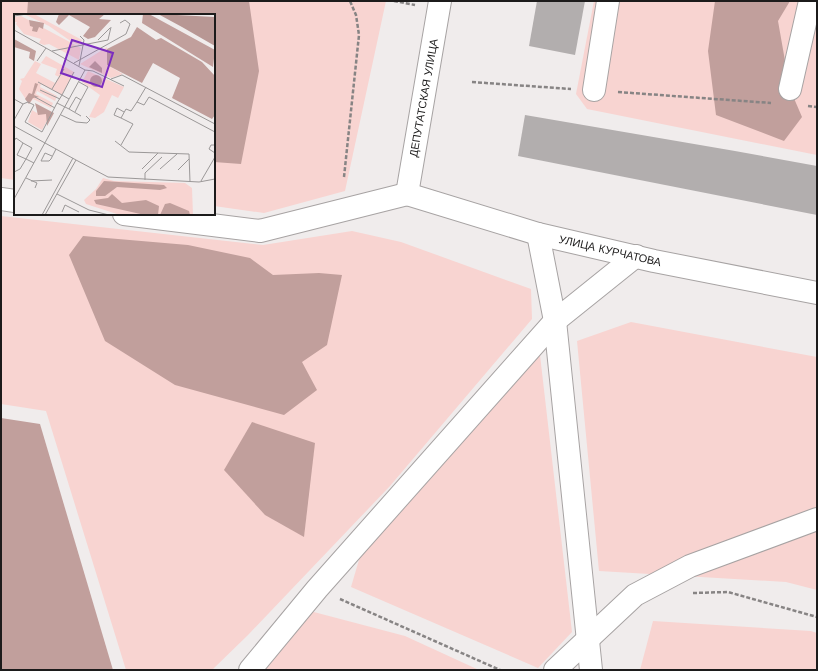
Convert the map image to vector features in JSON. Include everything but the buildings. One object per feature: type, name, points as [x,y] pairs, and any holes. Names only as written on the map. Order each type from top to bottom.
[{"type":"street","name":"ДЕПУТАТСКАЯ УЛИЦА","points":[[407,194],[440,1]]},
{"type":"street","points":[[594,90],[608,1]]},
{"type":"street","points":[[790,100],[810,1]]},
{"type":"street","points":[[132,215],[260,231],[407,194]]},
{"type":"street","name":"УЛИЦА КУРЧАТОВА","points":[[407,194],[538,234],[654,261],[817,293]]},
{"type":"street","points":[[1,199],[14,201]]},
{"type":"street","points":[[538,234],[555,321],[591,670]]},
{"type":"street","points":[[250,670],[317,588],[555,321],[636,256]]},
{"type":"street","points":[[555,670],[635,595],[690,566],[817,519]]},
{"type":"path","points":[[344,177],[359,35],[356,15],[350,1]]},
{"type":"path","points":[[472,82],[790,100],[817,107]]},
{"type":"path","points":[[317,588],[500,670]]},
{"type":"path","points":[[689,593],[728,592],[817,616]]},
{"type":"shaded area","points":[[1,1],[386,1],[345,191],[264,213],[215,206],[215,14],[14,14],[14,180],[1,178]]},
{"type":"shaded area","points":[[28,1],[249,1],[259,71],[241,164],[215,162],[215,14],[27,14]]},
{"type":"shaded area","points":[[594,1],[817,1],[817,155],[587,109],[576,94]]},
{"type":"shaded area","points":[[715,1],[790,1],[778,21],[790,89],[802,117],[784,141],[716,115],[708,51]]},
{"type":"shaded area","points":[[1,216],[263,245],[352,231],[401,242],[531,289],[532,319],[390,486],[248,635],[212,670],[126,670],[46,411],[1,404]]},
{"type":"shaded area","points":[[83,236],[188,245],[250,258],[273,275],[319,273],[342,275],[327,345],[302,362],[317,390],[284,415],[175,385],[105,341],[69,255]]},
{"type":"shaded area","points":[[631,322],[817,357],[817,590],[786,582],[599,571],[577,341]]},
{"type":"shaded area","points":[[540,355],[572,632],[538,668],[351,587],[361,553]]},
{"type":"shaded area","points":[[1,418],[40,424],[113,670],[1,670]]},
{"type":"shaded area","points":[[252,422],[315,443],[304,537],[265,515],[224,470]]},
{"type":"shaded area","points":[[310,611],[405,636],[479,670],[265,670]]},
{"type":"shaded area","points":[[653,621],[811,631],[817,633],[817,670],[640,670]]}]
